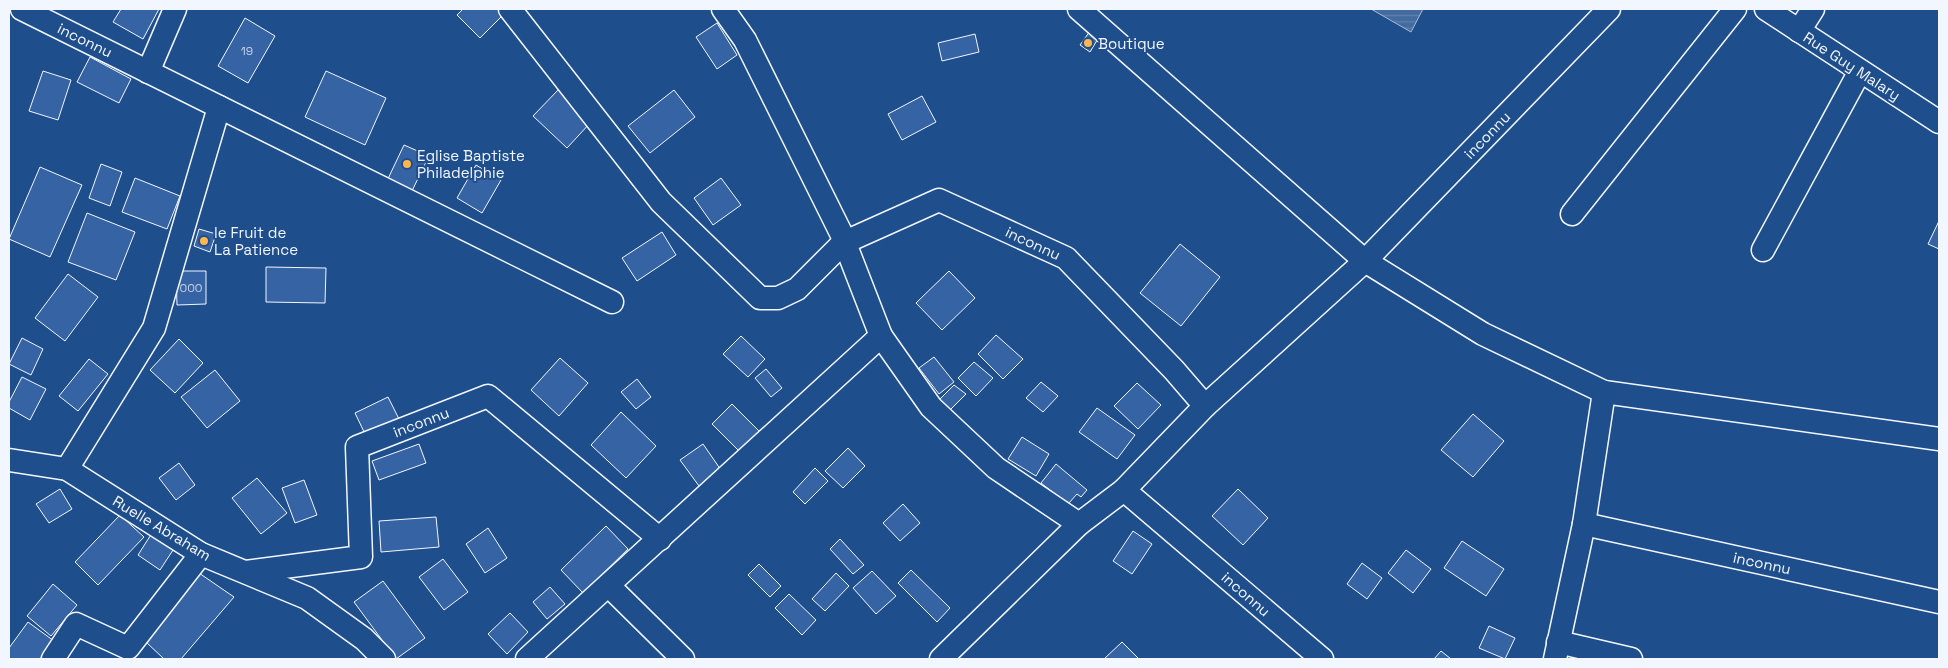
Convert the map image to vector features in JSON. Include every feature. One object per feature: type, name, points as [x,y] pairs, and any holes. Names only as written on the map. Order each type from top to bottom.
[{"type":"street","name":"inconnu","points":[[22,9],[612,302]]},
{"type":"street","points":[[148,72],[175,9]]},
{"type":"street","name":"inconnu","points":[[510,9],[661,202],[760,298],[778,298],[797,289],[843,243],[939,200],[1066,258],[1174,370],[1205,406]]},
{"type":"street","points":[[723,9],[745,40],[841,233],[843,243],[880,336],[931,407],[996,468],[1079,524]]},
{"type":"street","points":[[1079,9],[1365,261],[1483,334],[1604,392],[1939,439]]},
{"type":"street","name":"inconnu","points":[[941,659],[1079,524],[1124,490],[1205,406],[1365,261],[1609,9]]},
{"type":"street","points":[[1572,214],[1735,9]]},
{"type":"street","name":"Rue Guy Malary","points":[[1766,9],[1860,71],[1938,119]]},
{"type":"street","points":[[1799,31],[1813,9]]},
{"type":"street","points":[[1763,250],[1860,71]]},
{"type":"street","points":[[67,470],[154,328],[219,107]]},
{"type":"street","points":[[527,659],[880,336]]},
{"type":"street","points":[[1604,392],[1584,524],[1556,650],[1631,659]]},
{"type":"street","name":"inconnu","points":[[246,572],[361,557],[357,447],[488,396],[660,539]]},
{"type":"street","name":"Ruelle Abraham","points":[[9,460],[67,470],[201,554],[307,598],[364,639],[384,659]]},
{"type":"street","name":"inconnu","points":[[1124,490],[1322,659]]},
{"type":"street","name":"inconnu","points":[[1584,524],[1939,602]]},
{"type":"street","points":[[52,659],[76,624],[128,648],[201,554]]},
{"type":"street","points":[[608,586],[683,659]]},
{"type":"water","points":[[1371,9],[1423,9],[1411,32]]},
{"type":"building","points":[[121,9],[159,9],[143,39],[113,22]]},
{"type":"building","points":[[463,9],[499,9],[504,14],[480,38],[457,15]]},
{"type":"building","points":[[245,18],[275,36],[248,83],[218,66]]},
{"type":"building","points":[[717,23],[737,55],[717,69],[696,37]]},
{"type":"building","points":[[1090,31],[1099,37],[1090,52],[1080,45]]},
{"type":"building","points":[[975,34],[979,52],[942,61],[938,43]]},
{"type":"building","points":[[90,57],[131,79],[119,103],[77,82]]},
{"type":"building","points":[[43,71],[71,80],[58,120],[29,111]]},
{"type":"building","points":[[326,71],[386,98],[365,145],[305,117]]},
{"type":"building","points":[[558,90],[591,122],[567,148],[533,116]]},
{"type":"building","points":[[674,90],[695,117],[650,153],[628,126]]},
{"type":"building","points":[[922,96],[936,122],[902,140],[888,114]]},
{"type":"building","points":[[404,145],[429,156],[409,197],[385,185]]},
{"type":"building","points":[[101,164],[122,172],[110,206],[89,198]]},
{"type":"building","points":[[476,165],[501,180],[482,213],[457,198]]},
{"type":"building","points":[[40,167],[82,185],[50,257],[9,239]]},
{"type":"building","points":[[135,178],[180,196],[167,229],[122,212]]},
{"type":"building","points":[[721,178],[741,205],[713,225],[694,198]]},
{"type":"building","points":[[87,213],[135,232],[116,280],[68,262]]},
{"type":"building","points":[[1939,221],[1939,249],[1928,244]]},
{"type":"building","points":[[199,229],[216,234],[210,252],[194,246]]},
{"type":"building","points":[[662,232],[676,255],[637,281],[622,258]]},
{"type":"building","points":[[1180,244],[1220,277],[1181,326],[1140,293]]},
{"type":"building","points":[[266,267],[326,268],[325,303],[266,302]]},
{"type":"building","points":[[176,271],[206,271],[206,304],[177,305]]},
{"type":"building","points":[[949,271],[975,298],[942,330],[916,303]]},
{"type":"building","points":[[68,274],[98,297],[65,341],[35,318]]},
{"type":"building","points":[[996,335],[1023,359],[1003,379],[978,354]]},
{"type":"building","points":[[741,336],[765,359],[748,377],[723,354]]},
{"type":"building","points":[[22,338],[43,349],[31,375],[9,364]]},
{"type":"building","points":[[179,339],[203,363],[175,393],[150,370]]},
{"type":"building","points":[[934,357],[954,382],[939,394],[919,368]]},
{"type":"building","points":[[560,358],[588,383],[559,416],[531,390]]},
{"type":"building","points":[[89,359],[108,374],[78,411],[59,396]]},
{"type":"building","points":[[974,362],[993,378],[976,396],[958,378]]},
{"type":"building","points":[[766,369],[782,388],[771,397],[755,378]]},
{"type":"building","points":[[215,370],[240,401],[207,428],[181,397]]},
{"type":"building","points":[[22,377],[46,389],[30,420],[9,408],[9,402]]},
{"type":"building","points":[[637,379],[651,397],[636,409],[621,392]]},
{"type":"building","points":[[1041,382],[1058,396],[1043,412],[1026,398]]},
{"type":"building","points":[[1137,383],[1161,405],[1138,429],[1114,406]]},
{"type":"building","points":[[954,385],[966,394],[949,411],[938,401]]},
{"type":"building","points":[[388,397],[399,419],[366,436],[355,413]]},
{"type":"building","points":[[732,404],[760,432],[740,452],[712,424]]},
{"type":"building","points":[[1097,408],[1135,435],[1117,459],[1079,432]]},
{"type":"building","points":[[621,412],[656,446],[626,478],[591,445]]},
{"type":"building","points":[[1473,414],[1504,441],[1473,477],[1441,450]]},
{"type":"building","points":[[1022,437],[1049,454],[1036,476],[1008,459]]},
{"type":"building","points":[[419,444],[426,463],[379,480],[372,461]]},
{"type":"building","points":[[703,444],[721,470],[699,486],[680,460]]},
{"type":"building","points":[[848,448],[865,466],[843,488],[825,471]]},
{"type":"building","points":[[179,463],[195,485],[176,500],[159,478]]},
{"type":"building","points":[[1056,464],[1087,490],[1081,497],[1077,494],[1068,504],[1041,483]]},
{"type":"building","points":[[815,468],[828,481],[805,504],[793,492]]},
{"type":"building","points":[[257,478],[287,513],[261,534],[232,498]]},
{"type":"building","points":[[304,480],[317,515],[295,523],[282,488]]},
{"type":"building","points":[[60,489],[72,509],[49,523],[36,504]]},
{"type":"building","points":[[1238,489],[1268,518],[1243,545],[1212,516]]},
{"type":"building","points":[[903,504],[920,523],[900,541],[883,523]]},
{"type":"building","points":[[120,515],[144,537],[98,585],[75,562]]},
{"type":"building","points":[[436,517],[439,547],[381,552],[379,521]]},
{"type":"building","points":[[606,526],[628,549],[583,593],[561,570]]},
{"type":"building","points":[[488,528],[507,558],[485,573],[466,544]]},
{"type":"building","points":[[1133,531],[1152,544],[1132,574],[1113,561]]},
{"type":"building","points":[[152,533],[175,547],[160,570],[138,555]]},
{"type":"building","points":[[840,539],[864,565],[853,574],[830,549]]},
{"type":"building","points":[[1462,541],[1504,569],[1486,596],[1444,568]]},
{"type":"building","points":[[1406,550],[1431,569],[1413,593],[1388,573]]},
{"type":"building","points":[[443,559],[468,592],[444,610],[419,577]]},
{"type":"building","points":[[1362,563],[1382,578],[1367,599],[1347,584]]},
{"type":"building","points":[[759,564],[781,586],[770,597],[748,575]]},
{"type":"building","points":[[911,570],[950,608],[937,622],[898,583]]},
{"type":"building","points":[[872,571],[896,596],[876,614],[853,588]]},
{"type":"building","points":[[199,573],[234,597],[181,659],[164,659],[146,642]]},
{"type":"building","points":[[836,573],[849,586],[825,611],[812,599]]},
{"type":"building","points":[[383,581],[425,638],[396,659],[354,602]]},
{"type":"building","points":[[53,584],[77,605],[51,636],[27,616]]},
{"type":"building","points":[[550,587],[565,604],[547,619],[533,602]]},
{"type":"building","points":[[789,594],[816,620],[802,635],[775,608]]},
{"type":"building","points":[[510,613],[528,632],[507,654],[488,634]]},
{"type":"building","points":[[28,622],[54,641],[40,659],[9,659],[9,648]]},
{"type":"building","points":[[1489,626],[1515,638],[1505,659],[1479,648]]},
{"type":"building","points":[[1122,642],[1139,659],[1104,659]]},
{"type":"building","points":[[1441,651],[1451,659],[1434,659]]},
{"type":"place","name":"Boutique","points":[[1088,43]]},
{"type":"place","name":"Eglise Baptiste Philadelphie","points":[[407,164]]},
{"type":"place","name":"le Fruit de La Patience","points":[[204,241]]}]
